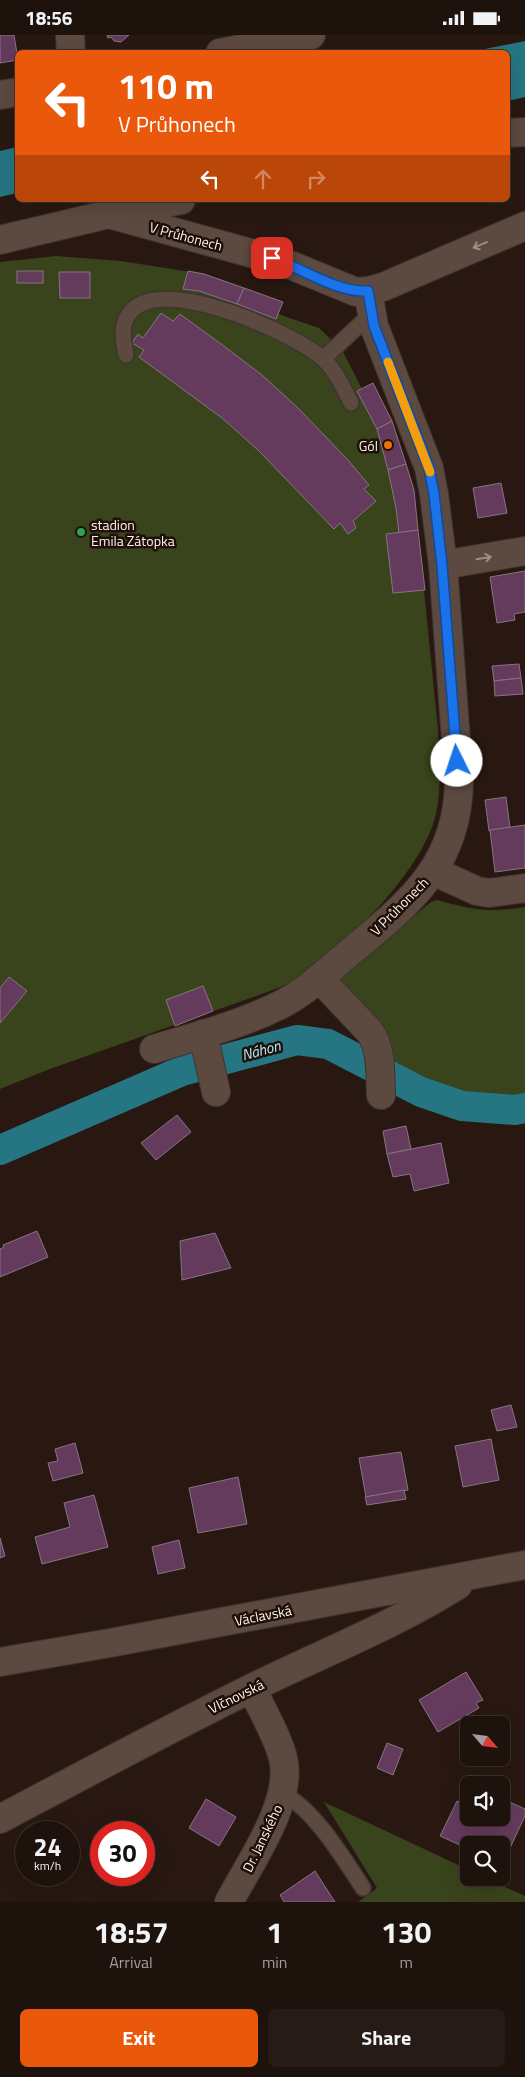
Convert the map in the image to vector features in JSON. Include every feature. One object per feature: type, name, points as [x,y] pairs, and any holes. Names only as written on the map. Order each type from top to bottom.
[{"type":"street","points":[[70,35],[71,50]]},
{"type":"street","points":[[235,50],[311,35]]},
{"type":"street","points":[[0,95],[15,92]]},
{"type":"street","points":[[510,133],[525,132]]},
{"type":"street","points":[[108,214],[171,202]]},
{"type":"street","name":"V Průhonech","points":[[0,240],[108,214],[260,255],[300,268],[356,292],[370,302],[380,343],[429,468],[434,494],[442,565],[458,771],[458,806],[454,828],[446,848],[433,871],[387,921],[319,978],[281,1004],[205,1043],[154,1049]]},
{"type":"street","name":"V Průhonech","points":[[370,302],[525,226]]},
{"type":"street","points":[[442,565],[525,551]]},
{"type":"street","points":[[433,871],[477,891],[489,893],[525,889]]},
{"type":"street","points":[[319,978],[370,1031],[379,1052],[381,1095]]},
{"type":"street","points":[[205,1043],[216,1092]]},
{"type":"street","name":"Václavská","points":[[0,1662],[525,1565]]},
{"type":"street","name":"Vlčnovská","points":[[0,1819],[252,1688],[405,1616],[472,1576]]},
{"type":"street","name":"Dr. Janského","points":[[229,1902],[273,1820],[283,1794],[285,1770],[283,1758],[252,1688]]},
{"type":"lane","points":[[126,355],[123,338],[124,323],[132,312],[144,302],[172,298],[199,303],[242,317],[278,332],[323,359],[335,373],[351,403]]},
{"type":"lane","points":[[323,359],[370,302]]},
{"type":"lane","points":[[283,1794],[294,1799],[303,1807],[338,1851],[363,1888]]},
{"type":"green space","points":[[56,256],[121,261],[204,274],[283,302],[278,314],[319,328],[342,350],[414,490],[438,730],[439,793],[436,814],[428,836],[416,859],[399,883],[359,928],[297,979],[262,994],[50,1069],[0,1089],[0,262]]},
{"type":"green space","points":[[437,900],[490,910],[525,907],[525,1099],[517,1100],[458,1094],[420,1079],[388,1062],[336,978],[431,902]]},
{"type":"green space","points":[[324,1802],[460,1866],[460,1886],[503,1886],[525,1896],[525,1902],[358,1902],[377,1888]]},
{"type":"water","points":[[525,41],[525,97],[510,101],[510,50],[480,50]]},
{"type":"water","points":[[15,147],[15,193],[0,197],[0,151]]},
{"type":"building","points":[[0,35],[14,35],[16,50],[15,60],[0,63]]},
{"type":"building","points":[[107,35],[129,35],[121,42],[114,41],[111,37],[108,38]]},
{"type":"building","points":[[17,271],[43,271],[43,283],[17,283]]},
{"type":"building","points":[[188,271],[204,274],[244,288],[237,304],[199,291],[183,289]]},
{"type":"building","points":[[59,272],[90,272],[90,298],[60,298]]},
{"type":"building","points":[[244,288],[283,302],[276,319],[237,304]]},
{"type":"building","points":[[161,313],[173,321],[180,314],[262,375],[299,409],[347,459],[369,485],[364,489],[376,501],[353,521],[356,528],[348,534],[340,523],[334,529],[259,451],[222,418],[139,357],[144,350],[132,343],[138,334],[143,338]]},
{"type":"building","points":[[373,383],[392,421],[377,429],[357,391]]},
{"type":"building","points":[[392,421],[406,464],[388,470],[377,429]]},
{"type":"building","points":[[406,464],[414,490],[418,530],[399,533],[388,470]]},
{"type":"building","points":[[501,483],[507,513],[478,518],[473,488]]},
{"type":"building","points":[[418,530],[425,590],[393,593],[386,534]]},
{"type":"building","points":[[525,571],[525,612],[514,614],[515,620],[497,623],[490,577]]},
{"type":"building","points":[[519,664],[521,678],[494,681],[492,666]]},
{"type":"building","points":[[521,678],[523,694],[495,696],[494,681]]},
{"type":"building","points":[[506,797],[510,828],[489,831],[485,800]]},
{"type":"building","points":[[525,825],[525,868],[495,872],[490,830]]},
{"type":"building","points":[[9,977],[27,991],[0,1023],[0,988]]},
{"type":"building","points":[[203,986],[213,1011],[175,1026],[166,1000]]},
{"type":"building","points":[[177,1115],[191,1132],[156,1160],[141,1143]]},
{"type":"building","points":[[406,1126],[411,1149],[387,1154],[383,1131]]},
{"type":"building","points":[[441,1143],[449,1183],[414,1191],[410,1174],[393,1177],[387,1154]]},
{"type":"building","points":[[37,1231],[48,1257],[0,1277],[0,1249],[4,1247],[3,1245]]},
{"type":"building","points":[[215,1233],[231,1268],[182,1280],[180,1241]]},
{"type":"building","points":[[511,1405],[517,1427],[497,1431],[491,1410]]},
{"type":"building","points":[[491,1439],[499,1480],[463,1487],[455,1446]]},
{"type":"building","points":[[75,1443],[83,1473],[53,1481],[48,1463],[58,1461],[55,1449]]},
{"type":"building","points":[[401,1452],[408,1490],[366,1497],[359,1458]]},
{"type":"building","points":[[238,1477],[247,1524],[198,1533],[189,1488]]},
{"type":"building","points":[[404,1490],[406,1499],[367,1505],[365,1497]]},
{"type":"building","points":[[94,1495],[108,1547],[42,1564],[35,1537],[70,1527],[64,1503]]},
{"type":"building","points":[[0,1538],[5,1556],[0,1558]]},
{"type":"building","points":[[179,1540],[185,1568],[158,1574],[152,1547]]},
{"type":"building","points":[[466,1672],[483,1700],[476,1703],[479,1708],[465,1716],[460,1716],[460,1719],[438,1732],[419,1700]]},
{"type":"building","points":[[387,1743],[403,1749],[393,1775],[377,1768]]},
{"type":"building","points":[[206,1799],[236,1817],[219,1846],[189,1828]]},
{"type":"building","points":[[457,1801],[460,1802],[460,1826],[510,1826],[510,1802],[525,1809],[525,1816],[510,1848],[510,1836],[460,1836],[460,1845],[440,1836]]},
{"type":"building","points":[[315,1871],[335,1902],[284,1902],[280,1895]]},
{"type":"waterway","name":"Náhon","points":[[0,1150],[182,1071],[297,1040],[328,1044],[421,1092],[462,1106],[515,1110],[525,1108]]},
{"type":"slow traffic","points":[[388,362],[430,472]]},
{"type":"place","name":"Gól","points":[[388,445]]},
{"type":"place","name":"stadion Emila Zátopka","points":[[81,532]]},
{"type":"route","points":[[272,258],[300,268],[344,288],[356,292],[368,291],[374,326],[429,468],[434,494],[442,565],[457,761]]}]
